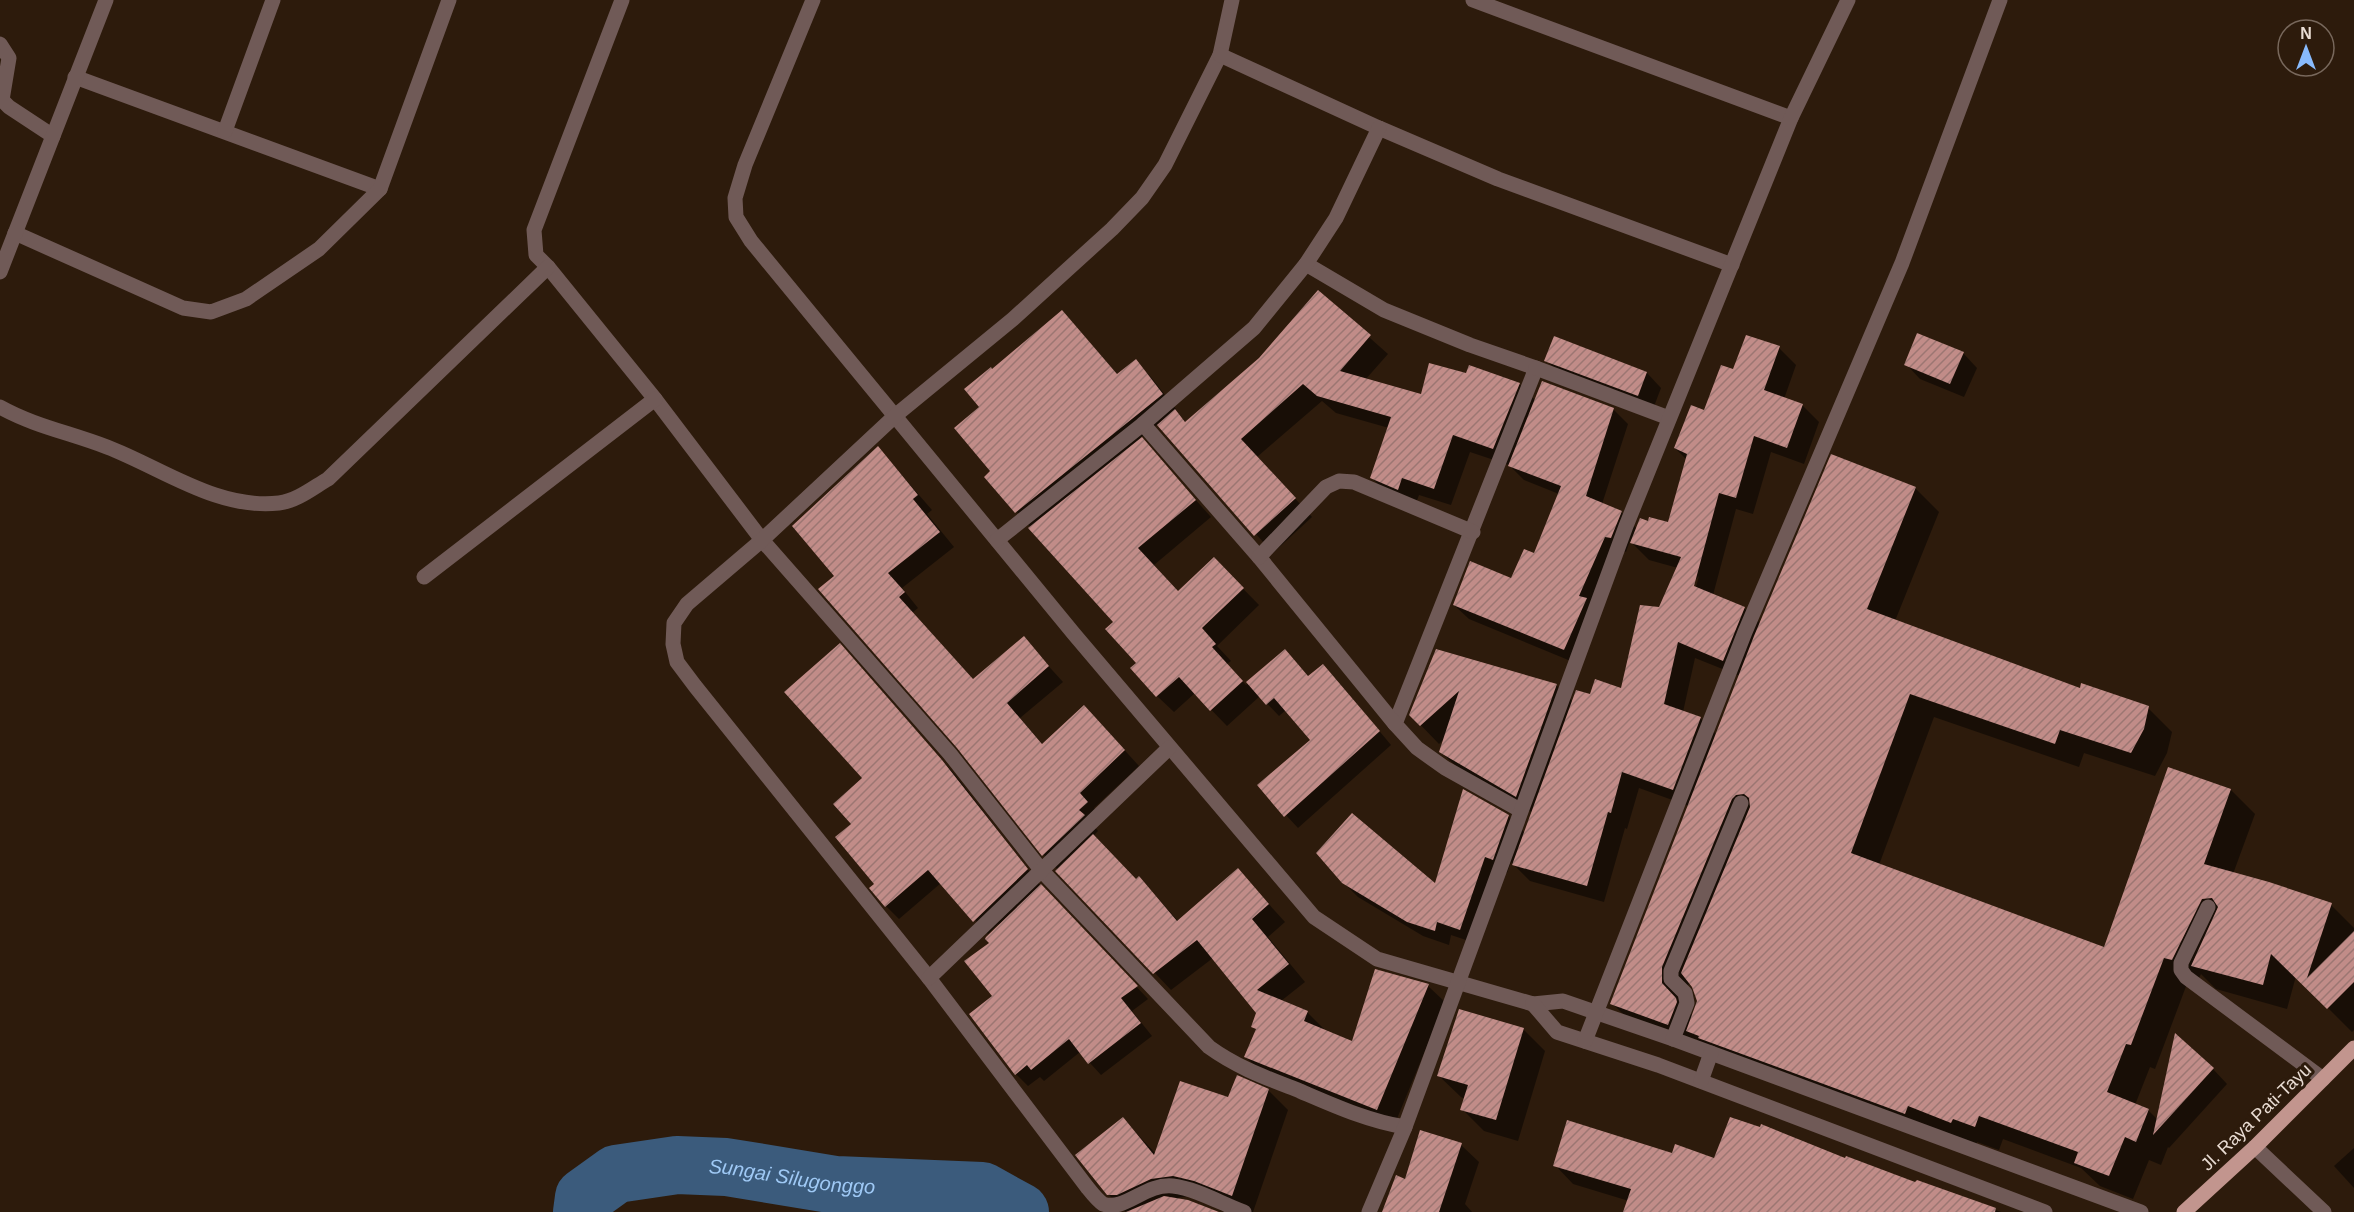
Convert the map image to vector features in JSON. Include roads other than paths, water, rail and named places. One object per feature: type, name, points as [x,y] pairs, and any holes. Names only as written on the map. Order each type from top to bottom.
[{"type":"main road","name":"Jl. Raya Pati-Tayu","points":[[2184,1212],[2255,1147],[2354,1048]]},
{"type":"street","points":[[0,272],[106,0]]},
{"type":"street","points":[[225,131],[273,0]]},
{"type":"street","points":[[15,233],[183,308],[211,312],[246,300],[319,249],[380,189],[449,0]]},
{"type":"street","points":[[622,0],[534,230],[536,255],[655,399],[762,540],[950,754],[1042,871],[1209,1047],[1231,1063],[1376,1122],[1405,1127]]},
{"type":"street","points":[[813,0],[745,165],[735,198],[736,217],[751,241],[868,384],[896,415],[1169,748],[1314,917],[1377,959],[1533,1004],[1563,1001],[1673,1039],[2141,1212]]},
{"type":"street","points":[[1232,0],[1220,55],[1165,165],[1142,198],[1112,229],[1013,319],[896,415],[762,540],[687,604],[674,623],[673,644],[678,662],[694,686],[929,978],[1086,1187],[1102,1204],[1122,1206],[1158,1186],[1174,1186],[1244,1212]]},
{"type":"street","points":[[1473,0],[1791,118]]},
{"type":"street","points":[[1369,1212],[1405,1127],[1626,526],[1791,118],[1848,0]]},
{"type":"street","points":[[1585,1041],[1744,632],[1902,263],[2000,0]]},
{"type":"street","points":[[0,44],[9,58],[2,100],[52,136]]},
{"type":"street","points":[[1220,55],[1379,128],[1498,179],[1732,265]]},
{"type":"street","points":[[75,77],[380,189]]},
{"type":"street","points":[[998,540],[1143,424],[1254,328],[1306,264],[1336,218],[1379,128]]},
{"type":"street","points":[[1306,264],[1384,310],[1470,345],[1669,418]]},
{"type":"street","points":[[0,407],[20,418],[108,447],[213,495],[254,503],[281,503],[301,495],[328,479],[548,267]]},
{"type":"street","points":[[1395,724],[1473,532],[1536,368]]},
{"type":"street","points":[[424,577],[655,399]]},
{"type":"street","points":[[1143,424],[1259,557],[1417,748],[1445,768],[1520,810]]},
{"type":"street","points":[[1259,557],[1326,487],[1339,481],[1354,482],[1473,532]]},
{"type":"street","points":[[929,978],[1169,748]]},
{"type":"street","points":[[1673,1039],[1688,1002],[1685,993],[1671,979],[1671,970],[1741,803]]},
{"type":"street","points":[[2208,906],[2181,963],[2181,970],[2186,977],[2323,1079]]},
{"type":"street","points":[[1533,1004],[1557,1032],[1701,1082],[2045,1212]]},
{"type":"street","points":[[1701,1082],[1711,1053]]},
{"type":"street","points":[[2255,1147],[2324,1212]]},
{"type":"waterway","name":"Sungai Silugonggo","points":[[582,1212],[584,1197],[616,1174],[677,1165],[726,1167],[836,1185],[982,1191],[1020,1212]]}]
